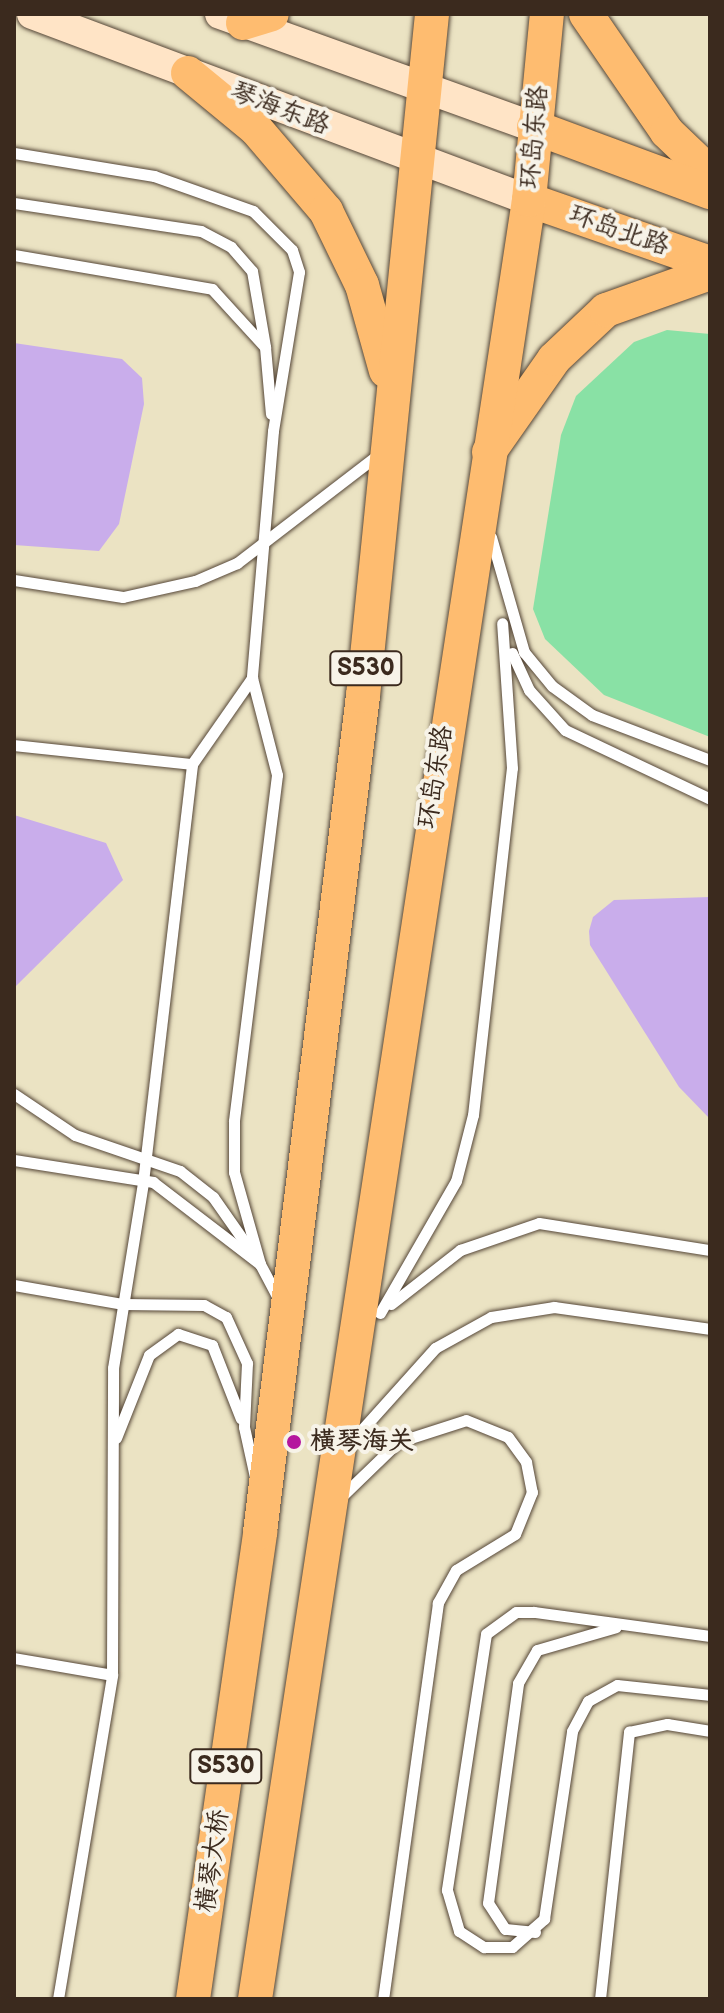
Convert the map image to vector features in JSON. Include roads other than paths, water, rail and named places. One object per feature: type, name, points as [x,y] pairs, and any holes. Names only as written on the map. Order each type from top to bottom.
[{"type":"main road","name":"琴海东路","points":[[32,14],[414,160],[529,200]]},
{"type":"main road","name":"S530","points":[[260,1520],[389,447],[414,160],[432,14]]},
{"type":"main road","name":"环岛东路","points":[[322,1528],[484,459],[529,200],[547,14]]},
{"type":"main road","points":[[586,14],[667,132],[710,173]]},
{"type":"main road","points":[[245,17],[421,91],[534,127],[710,192]]},
{"type":"main road","points":[[188,73],[256,129],[326,211],[385,353],[389,447]]},
{"type":"main road","name":"环岛北路","points":[[529,200],[710,263]]},
{"type":"main road","points":[[484,459],[554,359],[606,310],[710,273]]},
{"type":"main road","name":"横琴大桥","points":[[193,1999],[260,1520]]},
{"type":"main road","name":"S530","points":[[255,1999],[322,1528]]},
{"type":"lane","points":[[14,153],[188,184],[253,211],[278,231],[299,272],[273,431],[252,678],[277,775],[234,1172],[260,1264],[285,1320]]},
{"type":"lane","points":[[14,203],[201,231],[231,247],[252,271],[265,347],[273,431]]},
{"type":"lane","points":[[14,255],[212,289],[265,347]]},
{"type":"lane","points":[[14,580],[123,597],[195,581],[237,563],[389,447]]},
{"type":"lane","points":[[348,1352],[380,1313],[456,1181],[473,1115],[512,768],[502,623],[484,459]]},
{"type":"lane","points":[[495,570],[524,652],[552,686],[592,715],[710,760]]},
{"type":"lane","points":[[502,623],[529,690],[565,730],[710,799]]},
{"type":"lane","points":[[58,1999],[112,1675],[113,1368],[143,1182],[192,764],[252,678]]},
{"type":"lane","points":[[14,745],[192,764]]},
{"type":"lane","points":[[14,1094],[75,1135],[146,1154],[213,1197],[260,1264]]},
{"type":"lane","points":[[14,1160],[143,1182],[185,1200],[260,1264]]},
{"type":"lane","points":[[380,1313],[460,1250],[509,1228],[539,1223],[710,1250]]},
{"type":"lane","points":[[14,1285],[123,1304],[204,1305],[226,1317],[247,1363],[244,1427]]},
{"type":"lane","points":[[331,1466],[435,1348],[491,1317],[554,1307],[710,1329]]},
{"type":"lane","points":[[114,1446],[149,1355],[178,1334],[212,1345],[244,1427],[260,1520]]},
{"type":"lane","points":[[322,1528],[398,1442],[450,1421],[481,1423],[508,1437],[531,1477],[529,1507],[515,1534],[456,1570],[438,1603],[383,1999]]},
{"type":"lane","points":[[710,1636],[516,1612],[492,1627],[480,1652],[447,1905],[459,1931],[484,1947],[512,1947],[537,1931],[548,1905],[578,1715],[617,1685],[710,1695]]},
{"type":"lane","points":[[537,1931],[505,1929],[488,1903],[522,1670],[549,1644],[624,1625]]},
{"type":"lane","points":[[14,1658],[112,1675]]},
{"type":"lane","points":[[600,1999],[629,1732],[667,1724],[710,1731]]},
{"type":"place","name":"横琴海关","points":[[294,1442]]}]
